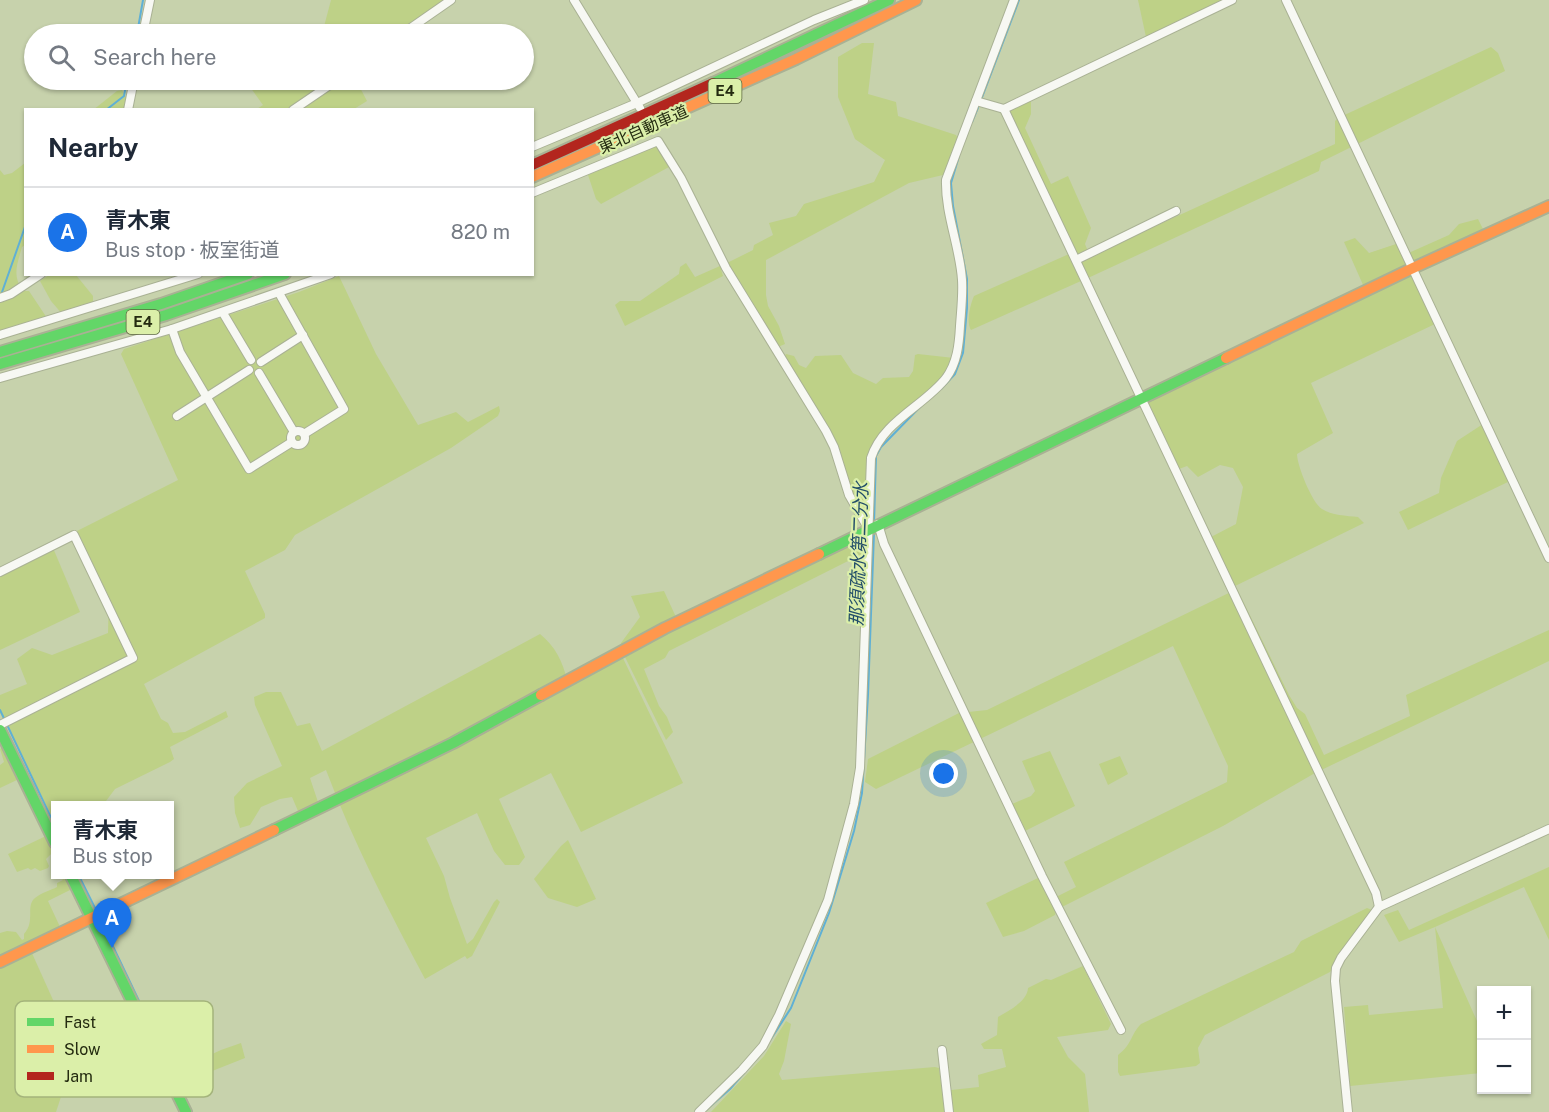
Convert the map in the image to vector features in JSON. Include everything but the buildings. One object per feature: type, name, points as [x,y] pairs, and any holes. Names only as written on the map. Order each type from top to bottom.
[{"type":"main road","name":"東北自動車道","points":[[534,164],[676,101],[889,0]]},
{"type":"main road","name":"東北自動車道","points":[[534,176],[785,64],[915,0]]},
{"type":"main road","points":[[174,878],[453,743],[646,637],[873,526],[1413,268],[1549,206]]},
{"type":"main road","name":"E4","points":[[0,352],[161,304],[242,276]]},
{"type":"main road","name":"E4","points":[[0,364],[166,315],[279,276]]},
{"type":"main road","points":[[0,728],[51,835]]},
{"type":"main road","points":[[72,879],[132,1001]]},
{"type":"main road","points":[[0,962],[171,879]]},
{"type":"main road","points":[[179,1097],[186,1112]]},
{"type":"street","points":[[145,24],[150,0]]},
{"type":"street","points":[[416,24],[451,0]]},
{"type":"street","points":[[574,0],[638,106]]},
{"type":"street","points":[[534,146],[638,106],[814,20],[864,0]]},
{"type":"street","points":[[699,1112],[735,1079],[762,1046],[789,993],[834,882],[854,804],[860,768],[873,526],[871,458],[874,450],[892,427],[945,379],[957,354],[962,279],[947,199],[946,180],[1014,0]]},
{"type":"street","points":[[976,101],[1004,109],[1232,0]]},
{"type":"street","points":[[1286,0],[1549,558]]},
{"type":"street","points":[[128,108],[132,90]]},
{"type":"street","points":[[296,108],[322,90]]},
{"type":"street","points":[[1004,109],[1376,893],[1379,907]]},
{"type":"street","points":[[534,192],[658,141],[681,178],[726,268],[826,431],[834,447],[849,495],[884,544],[1042,876],[1121,1030]]},
{"type":"street","points":[[1076,260],[1176,211]]},
{"type":"street","points":[[0,298],[11,294],[38,276]]},
{"type":"street","points":[[0,336],[192,276]]},
{"type":"street","points":[[0,378],[172,329],[326,276]]},
{"type":"street","points":[[279,293],[344,409],[304,434]]},
{"type":"street","points":[[223,313],[251,360]]},
{"type":"street","points":[[172,329],[180,352],[249,469],[292,442]]},
{"type":"street","points":[[261,362],[303,335]]},
{"type":"street","points":[[251,360],[256,359],[261,362],[263,367],[259,373]]},
{"type":"street","points":[[249,370],[248,364],[251,360]]},
{"type":"street","points":[[177,416],[249,370]]},
{"type":"street","points":[[249,370],[259,373]]},
{"type":"street","points":[[259,373],[294,432]]},
{"type":"street","points":[[294,432],[301,431],[304,434]]},
{"type":"street","points":[[294,432],[291,436],[295,445],[301,445],[305,440],[304,434]]},
{"type":"street","points":[[0,572],[74,535],[133,658],[0,728]]},
{"type":"street","points":[[1348,1112],[1335,994],[1336,968],[1341,958],[1379,907],[1549,829]]},
{"type":"street","points":[[942,1050],[948,1112]]},
{"type":"green space","points":[[331,0],[450,0],[415,24],[325,24]]},
{"type":"green space","points":[[1138,0],[1222,0],[1146,37]]},
{"type":"green space","points":[[862,43],[874,43],[868,94],[896,102],[898,116],[956,135],[958,139],[943,175],[909,183],[766,260],[768,306],[779,326],[785,344],[778,347],[727,263],[753,250],[754,245],[773,235],[769,223],[796,216],[804,204],[874,182],[885,160],[855,139],[838,97],[838,57]]},
{"type":"green space","points":[[1491,47],[1498,53],[1505,71],[1321,162],[1319,171],[1088,278],[1009,111],[1031,101],[1031,114],[1025,128],[1051,184],[1068,176],[1091,228],[1085,244],[1090,256],[1335,144],[1335,121],[1338,118]]},
{"type":"green space","points":[[122,90],[127,99],[125,108],[96,108],[117,91]]},
{"type":"green space","points":[[252,90],[361,90],[367,101],[356,108],[258,108],[263,105]]},
{"type":"green space","points":[[657,145],[669,167],[601,204],[596,199],[588,175]]},
{"type":"green space","points":[[24,164],[24,246],[16,270],[18,280],[23,291],[29,291],[47,318],[0,335],[0,170],[4,175],[12,173]]},
{"type":"green space","points":[[1478,219],[1483,229],[1481,233],[1364,287],[1344,242],[1355,238],[1369,253],[1396,244],[1404,255],[1449,235],[1459,224]]},
{"type":"green space","points":[[1069,254],[1081,281],[971,330],[969,318],[974,296]]},
{"type":"green space","points":[[686,263],[695,277],[720,266],[723,276],[625,326],[615,305],[620,301],[640,301],[679,274],[680,267]]},
{"type":"green space","points":[[1411,272],[1435,324],[1311,383],[1333,433],[1297,454],[1306,483],[1318,505],[1330,513],[1358,517],[1364,523],[1233,587],[1211,537],[1236,524],[1243,487],[1233,468],[1220,465],[1198,477],[1187,466],[1179,469],[1148,403],[1150,398]]},
{"type":"green space","points":[[48,276],[77,276],[93,296],[93,304],[63,315],[51,301],[40,281]]},
{"type":"green space","points":[[339,276],[376,354],[418,425],[456,412],[468,422],[499,406],[498,416],[451,448],[295,535],[285,550],[245,571],[265,618],[144,684],[161,719],[168,723],[173,733],[185,732],[226,711],[228,717],[170,747],[174,759],[115,789],[106,801],[51,801],[51,815],[0,713],[0,695],[27,684],[17,659],[32,648],[52,655],[108,633],[109,597],[77,531],[178,480],[121,354],[124,349],[299,292]]},
{"type":"green space","points":[[786,354],[794,356],[799,365],[806,368],[815,356],[841,355],[853,373],[876,384],[883,378],[909,377],[913,371],[915,355],[918,354],[954,358],[942,380],[882,433],[870,448],[866,514],[864,516],[784,358]]},
{"type":"green space","points":[[1483,424],[1510,481],[1408,530],[1399,512],[1439,493],[1441,478],[1457,441]]},
{"type":"green space","points":[[858,542],[862,554],[669,651],[665,658],[644,669],[659,706],[667,717],[673,732],[666,740],[624,655],[621,643],[640,617],[631,596],[664,591],[681,628],[716,607]]},
{"type":"green space","points":[[53,548],[80,612],[0,650],[0,575]]},
{"type":"green space","points":[[1237,589],[1289,695],[1297,708],[1305,714],[1324,755],[1410,716],[1406,695],[1549,630],[1549,661],[1315,773],[1223,826],[1056,910],[1055,915],[1024,931],[1003,937],[986,903],[1038,878],[1041,878],[1052,899],[1076,887],[1064,862],[1227,782],[1228,766],[1173,646],[876,789],[865,782],[868,759],[959,713],[987,710]]},
{"type":"green space","points":[[540,634],[558,655],[567,680],[621,654],[683,783],[581,832],[551,773],[499,799],[525,857],[519,865],[505,865],[494,851],[477,813],[426,838],[444,876],[467,944],[473,939],[494,902],[497,899],[500,902],[472,956],[467,959],[465,956],[425,979],[360,850],[326,770],[310,778],[318,802],[298,811],[292,797],[280,799],[261,807],[250,825],[240,828],[235,813],[234,797],[247,783],[282,766],[255,705],[254,697],[266,692],[281,692],[297,726],[310,723],[322,751]]},
{"type":"green space","points":[[3,747],[19,779],[0,788],[0,765],[4,762],[0,749]]},
{"type":"green space","points":[[1050,751],[1075,806],[1025,831],[1012,804],[1031,796],[1035,791],[1022,761]]},
{"type":"green space","points":[[1120,756],[1128,774],[1108,785],[1099,764]]},
{"type":"green space","points":[[46,836],[51,847],[51,854],[46,859],[49,866],[40,871],[28,868],[17,872],[8,854]]},
{"type":"green space","points":[[568,840],[596,899],[577,907],[548,898],[534,879]]},
{"type":"green space","points":[[1549,867],[1549,940],[1524,887],[1399,942],[1384,915],[1398,910],[1409,930]]},
{"type":"green space","points":[[67,879],[72,889],[48,901],[61,929],[0,959],[0,933],[16,932],[22,940],[24,939],[24,934],[28,929],[32,901],[57,887],[57,883]]},
{"type":"green space","points":[[1367,908],[1372,910],[1368,918],[1330,972],[1205,1035],[1198,1048],[1200,1063],[1196,1066],[1120,1076],[1118,1055],[1141,1024],[1294,952],[1301,941]]},
{"type":"green space","points":[[1435,927],[1477,1021],[1477,1073],[1350,1086],[1344,1007],[1368,1005],[1369,1015],[1443,1008]]},
{"type":"green space","points":[[31,951],[54,1001],[15,1001],[15,1097],[61,1097],[56,1112],[0,1112],[0,967]]},
{"type":"green space","points":[[1083,966],[1111,1024],[1108,1030],[1057,1037],[1068,1057],[1085,1074],[1089,1112],[711,1112],[764,1056],[786,1021],[791,1024],[784,1061],[779,1074],[782,1080],[935,1067],[939,1068],[942,1091],[979,1087],[978,1075],[1006,1067],[1002,1049],[984,1049],[981,1044],[997,1035],[998,1017],[1021,1001],[1028,988]]},
{"type":"green space","points":[[241,1043],[245,1058],[213,1071],[213,1054]]},
{"type":"waterway","points":[[139,24],[143,0]]},
{"type":"waterway","name":"那須疏水第二分水","points":[[981,100],[1019,0]]},
{"type":"waterway","points":[[109,108],[124,96],[125,90]]},
{"type":"waterway","name":"那須疏水第二分水","points":[[972,122],[979,105]]},
{"type":"waterway","name":"那須疏水第二分水","points":[[941,389],[955,374],[963,353],[967,308],[967,279],[953,206],[951,183],[959,156]]},
{"type":"waterway","points":[[1,295],[24,230]]},
{"type":"waterway","name":"那須疏水第二分水","points":[[874,524],[876,456],[881,447],[921,406]]},
{"type":"waterway","name":"那須疏水第二分水","points":[[769,1042],[791,1008],[829,913],[854,831],[862,793],[874,533]]},
{"type":"waterway","points":[[0,710],[51,818]]},
{"type":"waterway","points":[[80,879],[97,912]]},
{"type":"waterway","points":[[99,917],[139,1001]]},
{"type":"waterway","name":"那須疏水第二分水","points":[[706,1110],[730,1089],[764,1050]]},
{"type":"waterway","points":[[185,1097],[192,1112]]},
{"type":"traffic: fast","points":[[713,83],[889,0]]},
{"type":"traffic: fast","points":[[0,352],[161,304],[242,276]]},
{"type":"traffic: fast","points":[[0,364],[166,315],[279,276]]},
{"type":"traffic: fast","points":[[819,554],[1226,358]]},
{"type":"traffic: fast","points":[[274,830],[453,743],[541,695]]},
{"type":"traffic: fast","points":[[0,730],[51,835]]},
{"type":"traffic: fast","points":[[72,879],[132,1001]]},
{"type":"traffic: fast","points":[[179,1097],[186,1112]]},
{"type":"traffic: slow","points":[[534,176],[796,59],[916,0]]},
{"type":"traffic: slow","points":[[1226,358],[1413,268],[1549,206]]},
{"type":"traffic: slow","points":[[541,695],[665,628],[819,554]]},
{"type":"traffic: slow","points":[[174,878],[274,830]]},
{"type":"traffic: slow","points":[[0,962],[172,879]]},
{"type":"traffic: jam","points":[[534,164],[713,83]]},
{"type":"place","name":"青木東","points":[[112,948]]}]
